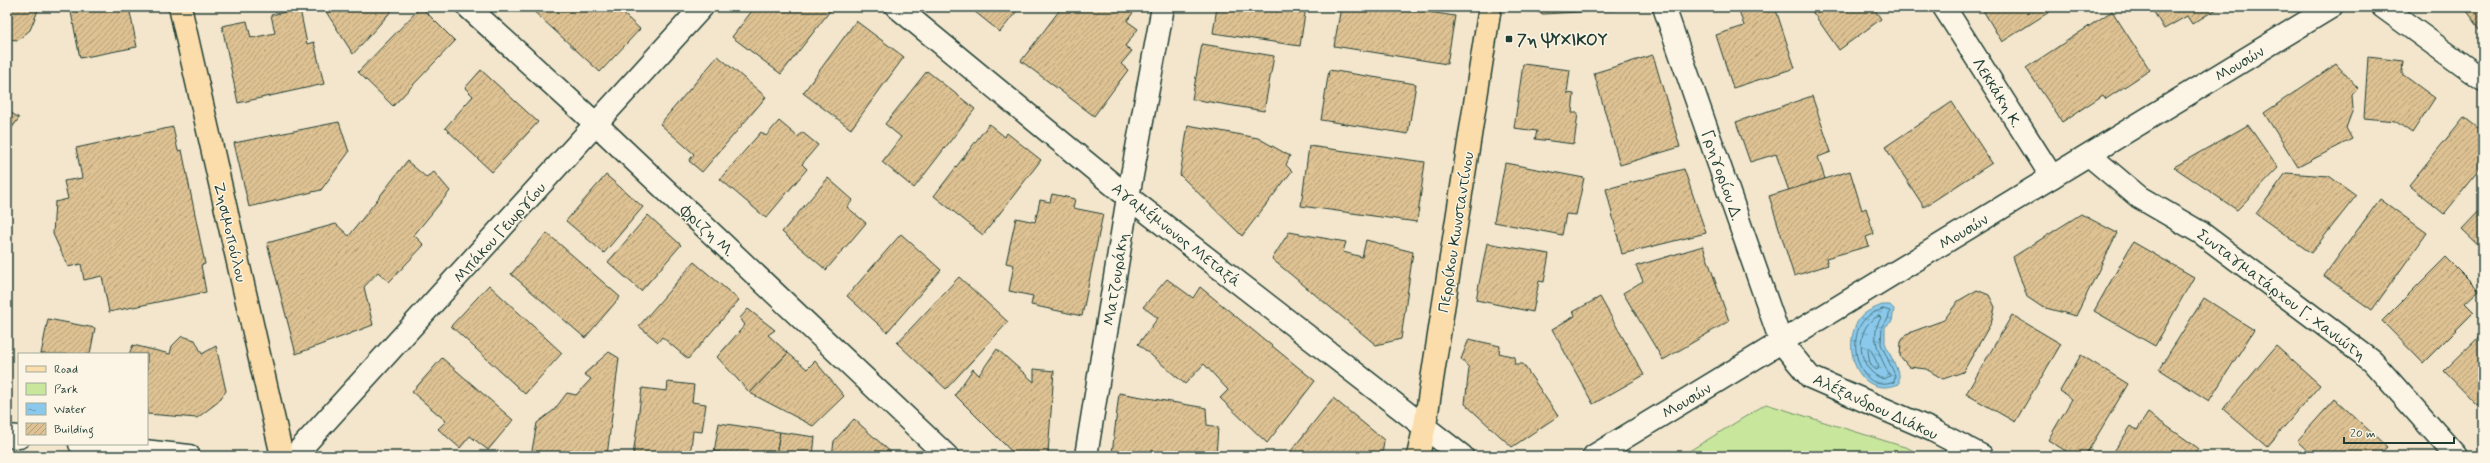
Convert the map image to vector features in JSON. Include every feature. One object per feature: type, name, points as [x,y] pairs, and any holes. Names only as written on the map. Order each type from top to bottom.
[{"type":"main road","name":"Ζησιμοπούλου","points":[[180,7],[282,456]]},
{"type":"main road","name":"Περρίκου Κωνσταντίνου","points":[[1418,456],[1425,425],[1490,7]]},
{"type":"street","name":"Φριζη Μ.","points":[[468,7],[596,124],[947,456]]},
{"type":"street","name":"Μπάκου Γεωργίου","points":[[294,456],[702,7]]},
{"type":"street","name":"Αγαμέμνονος Μεταξά","points":[[897,7],[1128,197],[1425,425],[1462,456]]},
{"type":"street","name":"Ματζουράκη","points":[[1086,456],[1128,197],[1163,7]]},
{"type":"street","name":"Γρηγορίου Δ.","points":[[1664,7],[1781,342]]},
{"type":"street","name":"Λεκκάκη Κ.","points":[[1944,7],[2052,177]]},
{"type":"street","name":"Μουσών","points":[[1594,456],[2089,155],[2305,14],[2331,7]]},
{"type":"street","points":[[2383,7],[2483,80]]},
{"type":"street","name":"Συνταγματάρχου Γ. Χανιώτη","points":[[2089,155],[2139,197],[2201,233],[2372,362],[2456,456]]},
{"type":"street","name":"Αλέξανδρου Διάκου","points":[[1781,342],[1810,377],[1932,430],[1982,456]]},
{"type":"street","points":[[7,436],[18,437]]},
{"type":"street","points":[[89,445],[189,456]]},
{"type":"green space","points":[[1766,404],[1908,448],[1923,456],[1681,456]]},
{"type":"water","points":[[1882,305],[1890,305],[1894,309],[1892,321],[1885,327],[1885,343],[1899,374],[1899,384],[1884,387],[1872,384],[1862,377],[1856,366],[1852,353],[1852,340],[1855,327],[1861,317],[1868,311]]},
{"type":"building","points":[[7,7],[39,8],[30,30],[18,40],[7,39]]},
{"type":"building","points":[[70,7],[129,7],[137,47],[80,58]]},
{"type":"building","points":[[323,7],[395,7],[353,54]]},
{"type":"building","points":[[421,7],[455,41],[393,106],[358,72]]},
{"type":"building","points":[[529,7],[616,7],[640,29],[600,72]]},
{"type":"building","points":[[755,7],[833,7],[781,74],[732,37]]},
{"type":"building","points":[[969,7],[1020,7],[1000,32]]},
{"type":"building","points":[[1062,7],[1137,7],[1127,21],[1138,29],[1125,46],[1132,51],[1121,64],[1128,70],[1094,116],[1021,61]]},
{"type":"building","points":[[1217,7],[1306,7],[1300,46],[1213,33]]},
{"type":"building","points":[[1341,7],[1396,7],[1455,16],[1447,64],[1334,46]]},
{"type":"building","points":[[1530,7],[1621,7],[1614,10],[1543,14],[1532,10]]},
{"type":"building","points":[[1738,7],[1775,7],[1795,68],[1733,88],[1716,35],[1744,26]]},
{"type":"building","points":[[1809,7],[1873,7],[1881,19],[1839,50]]},
{"type":"building","points":[[1981,7],[2057,7],[2002,42]]},
{"type":"building","points":[[2151,7],[2220,7],[2192,24],[2187,16],[2164,29]]},
{"type":"building","points":[[2464,7],[2483,7],[2483,33]]},
{"type":"building","points":[[300,9],[307,44],[314,42],[324,84],[238,103],[222,26],[247,21],[251,38],[275,33],[271,15]]},
{"type":"building","points":[[2112,11],[2150,70],[2106,99],[2103,95],[2062,122],[2026,68]]},
{"type":"building","points":[[856,21],[904,57],[851,129],[803,93]]},
{"type":"building","points":[[1202,44],[1274,56],[1264,111],[1192,99]]},
{"type":"building","points":[[1653,55],[1680,147],[1620,165],[1594,73]]},
{"type":"building","points":[[718,56],[766,97],[702,172],[689,161],[694,154],[660,124]]},
{"type":"building","points":[[2368,57],[2403,61],[2402,74],[2435,98],[2412,133],[2395,121],[2364,118]]},
{"type":"building","points":[[1523,64],[1570,70],[1567,93],[1574,94],[1572,113],[1578,113],[1574,144],[1535,139],[1537,131],[1514,128]]},
{"type":"building","points":[[2336,64],[2358,88],[2352,95],[2353,109],[2346,128],[2352,139],[2298,167],[2264,113]]},
{"type":"building","points":[[481,70],[538,122],[492,172],[445,128],[473,96],[465,88]]},
{"type":"building","points":[[1329,70],[1416,84],[1408,134],[1321,120]]},
{"type":"building","points":[[927,71],[975,109],[914,188],[882,162],[901,137],[885,124]]},
{"type":"building","points":[[1812,96],[1831,152],[1818,157],[1825,179],[1789,191],[1776,154],[1750,162],[1736,122]]},
{"type":"building","points":[[1952,102],[1992,163],[1924,207],[1885,147]]},
{"type":"building","points":[[7,110],[19,118],[7,135]]},
{"type":"building","points":[[2464,117],[2483,132],[2483,166],[2444,214],[2409,185]]},
{"type":"building","points":[[779,121],[798,137],[802,132],[818,145],[802,164],[807,169],[766,218],[720,179],[761,132],[766,136]]},
{"type":"building","points":[[339,122],[349,152],[321,190],[249,207],[234,143]]},
{"type":"building","points":[[989,124],[1005,137],[1007,133],[1041,160],[983,235],[934,196]]},
{"type":"building","points":[[1188,125],[1258,138],[1290,156],[1286,165],[1292,171],[1242,236],[1180,175]]},
{"type":"building","points":[[2248,125],[2278,168],[2237,210],[2174,167]]},
{"type":"building","points":[[173,127],[178,151],[182,150],[205,264],[201,265],[206,292],[109,312],[102,276],[84,280],[81,264],[68,267],[53,234],[55,202],[68,199],[64,181],[82,178],[76,148]]},
{"type":"building","points":[[1309,146],[1425,162],[1417,222],[1301,206]]},
{"type":"building","points":[[407,161],[426,177],[434,172],[450,191],[414,235],[424,245],[389,282],[378,272],[364,287],[373,325],[296,354],[267,243],[336,224],[349,236]]},
{"type":"building","points":[[1505,163],[1584,178],[1576,215],[1566,214],[1562,235],[1494,222]]},
{"type":"building","points":[[1684,169],[1706,233],[1622,254],[1606,189]]},
{"type":"building","points":[[1850,171],[1862,210],[1866,208],[1874,234],[1866,237],[1869,246],[1826,258],[1828,265],[1794,276],[1769,196]]},
{"type":"building","points":[[2286,173],[2329,176],[2356,196],[2311,253],[2256,214]]},
{"type":"building","points":[[606,175],[643,207],[604,253],[566,221]]},
{"type":"building","points":[[828,178],[853,200],[847,207],[866,223],[826,270],[782,232]]},
{"type":"building","points":[[1052,194],[1075,199],[1073,208],[1103,214],[1082,316],[1031,305],[1033,296],[1009,291],[1014,265],[1006,263],[1016,218],[1035,222],[1040,200],[1050,202]]},
{"type":"building","points":[[2380,199],[2427,233],[2372,310],[2324,276]]},
{"type":"building","points":[[2483,207],[2483,249],[2462,229]]},
{"type":"building","points":[[2081,214],[2117,233],[2076,316],[2042,307],[2027,297],[2013,257]]},
{"type":"building","points":[[648,215],[681,245],[641,291],[608,262]]},
{"type":"building","points":[[1289,232],[1346,242],[1343,252],[1362,257],[1366,240],[1413,252],[1401,339],[1376,345],[1272,259]]},
{"type":"building","points":[[547,233],[620,297],[585,338],[511,274]]},
{"type":"building","points":[[901,234],[941,270],[887,332],[847,296]]},
{"type":"building","points":[[2133,242],[2194,277],[2155,346],[2094,311]]},
{"type":"building","points":[[1487,243],[1549,254],[1544,282],[1539,281],[1533,312],[1476,300]]},
{"type":"building","points":[[1703,246],[1729,321],[1663,360],[1623,293],[1643,281],[1636,266]]},
{"type":"building","points":[[2446,257],[2479,290],[2465,303],[2474,312],[2423,363],[2382,321]]},
{"type":"building","points":[[694,262],[739,300],[688,359],[662,337],[658,342],[639,326]]},
{"type":"building","points":[[959,277],[1008,322],[946,389],[897,343]]},
{"type":"building","points":[[1167,279],[1193,298],[1200,287],[1315,381],[1267,443],[1220,398],[1228,390],[1204,364],[1185,384],[1138,344],[1158,318],[1143,307]]},
{"type":"building","points":[[489,285],[562,353],[525,394],[451,326]]},
{"type":"building","points":[[1977,290],[1989,295],[1995,307],[1991,323],[1963,372],[1943,379],[1926,369],[1909,367],[1900,356],[1901,342],[1906,334],[1944,320],[1958,301]]},
{"type":"building","points":[[1600,297],[1644,375],[1593,404],[1552,329],[1575,316],[1573,312]]},
{"type":"building","points":[[2204,298],[2254,330],[2209,401],[2159,369]]},
{"type":"building","points":[[748,309],[775,330],[768,335],[788,353],[750,393],[717,357],[745,325],[740,318]]},
{"type":"building","points":[[7,312],[11,312],[7,337]]},
{"type":"building","points":[[2012,315],[2061,344],[2015,422],[1966,394]]},
{"type":"building","points":[[48,319],[95,328],[90,353],[41,353]]},
{"type":"building","points":[[2483,333],[2483,399],[2477,405],[2444,371]]},
{"type":"building","points":[[182,336],[195,340],[202,354],[216,346],[226,391],[218,402],[197,418],[148,414],[148,353],[129,353],[133,345],[170,354],[172,346]]},
{"type":"building","points":[[1469,339],[1500,346],[1499,353],[1515,357],[1514,364],[1523,364],[1558,416],[1512,447],[1465,404],[1469,368],[1461,359]]},
{"type":"building","points":[[2276,346],[2320,385],[2267,447],[2223,409]]},
{"type":"building","points":[[997,349],[1034,382],[1034,369],[1054,371],[1048,453],[1045,456],[1016,456],[955,395],[973,369],[979,375]]},
{"type":"building","points":[[609,352],[619,358],[607,456],[531,456],[537,423],[554,410],[567,393],[576,395],[591,379],[584,374]]},
{"type":"building","points":[[788,353],[807,369],[815,361],[844,396],[813,426],[750,393]]},
{"type":"building","points":[[2081,355],[2128,384],[2085,456],[2074,456],[2048,440],[2072,399],[2060,391]]},
{"type":"building","points":[[442,358],[513,420],[488,450],[470,436],[460,448],[438,429],[446,421],[412,392]]},
{"type":"building","points":[[668,382],[694,385],[692,402],[706,404],[702,432],[693,431],[690,456],[633,456],[642,388],[667,391]]},
{"type":"building","points":[[1119,393],[1206,408],[1207,425],[1218,427],[1216,456],[1123,456],[1112,454]]},
{"type":"building","points":[[1333,398],[1384,440],[1382,456],[1287,456]]},
{"type":"building","points":[[2335,399],[2387,447],[2378,456],[2313,456],[2297,441]]},
{"type":"building","points":[[2148,413],[2198,448],[2192,456],[2111,456],[2131,426],[2137,430]]},
{"type":"building","points":[[854,419],[895,456],[832,456],[834,441]]},
{"type":"building","points":[[719,423],[780,432],[776,456],[719,456],[720,452],[714,452]]},
{"type":"building","points":[[780,432],[815,437],[813,456],[776,456]]},
{"type":"place","name":"7η ΨΥΧΙΚΟΥ","points":[[1509,39]]}]
